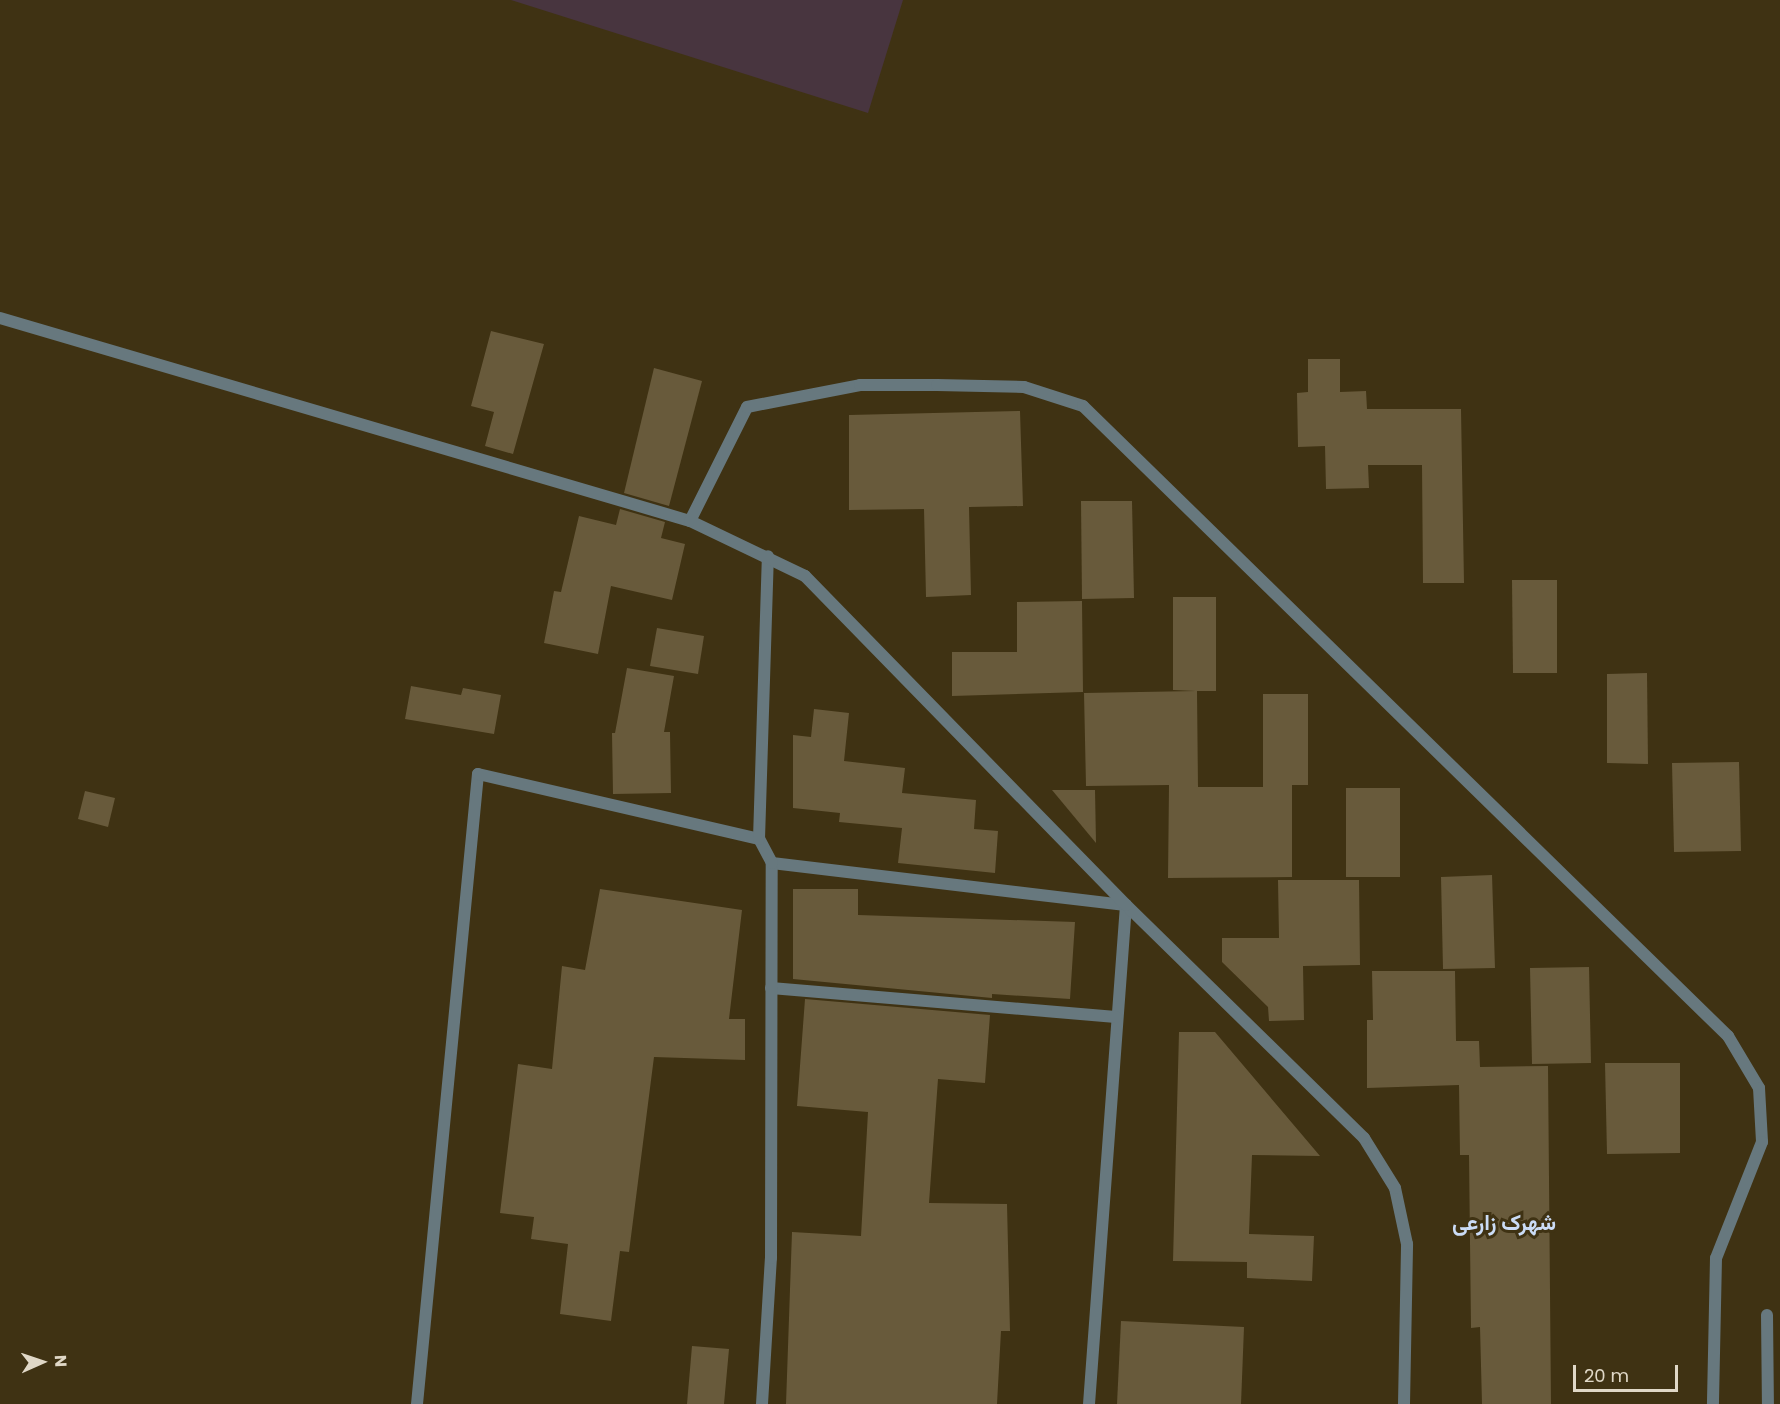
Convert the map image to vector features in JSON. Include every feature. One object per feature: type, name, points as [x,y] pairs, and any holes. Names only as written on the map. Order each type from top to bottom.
[{"type":"street","points":[[0,318],[690,521],[768,556],[805,576],[1126,905],[1364,1138],[1395,1188],[1407,1244],[1404,1404]]},
{"type":"street","points":[[690,521],[747,407],[860,385],[1024,387],[1083,406],[1728,1036],[1760,1088],[1762,1142],[1716,1258],[1713,1404]]},
{"type":"street","points":[[762,1404],[771,1258],[772,863],[759,839],[768,556]]},
{"type":"street","points":[[417,1404],[478,774],[759,839]]},
{"type":"street","points":[[772,863],[1126,905]]},
{"type":"street","points":[[1089,1404],[1126,905]]},
{"type":"street","points":[[771,988],[1116,1017]]},
{"type":"street","points":[[1767,1315],[1768,1404]]},
{"type":"shaded area","points":[[511,0],[903,0],[868,113]]},
{"type":"building","points":[[491,331],[544,344],[513,454],[485,446],[494,412],[471,406]]},
{"type":"building","points":[[1308,359],[1340,359],[1340,392],[1366,391],[1367,409],[1461,409],[1464,583],[1423,583],[1422,465],[1368,465],[1369,488],[1326,489],[1325,446],[1298,447],[1297,393],[1308,392]]},
{"type":"building","points":[[654,368],[702,381],[669,506],[624,493]]},
{"type":"building","points":[[1020,411],[1023,506],[969,507],[971,595],[926,597],[924,509],[849,510],[849,415]]},
{"type":"building","points":[[1081,501],[1132,501],[1134,598],[1082,599]]},
{"type":"building","points":[[620,509],[665,522],[661,538],[685,544],[672,600],[611,586],[598,654],[544,643],[554,591],[561,592],[579,516],[616,525]]},
{"type":"building","points":[[1512,580],[1557,580],[1557,673],[1513,673]]},
{"type":"building","points":[[1173,597],[1216,597],[1216,691],[1197,691],[1198,787],[1263,787],[1263,694],[1308,694],[1308,785],[1292,785],[1292,877],[1168,878],[1169,785],[1086,786],[1084,693],[1196,691],[1173,690]]},
{"type":"building","points":[[1082,601],[1083,692],[952,696],[952,652],[1017,652],[1017,602]]},
{"type":"building","points":[[657,628],[704,636],[698,674],[650,666]]},
{"type":"building","points":[[627,668],[674,676],[664,732],[670,732],[671,793],[613,794],[612,733],[615,733]]},
{"type":"building","points":[[1647,673],[1648,764],[1607,763],[1607,674]]},
{"type":"building","points":[[411,686],[461,695],[463,688],[501,695],[494,734],[405,719]]},
{"type":"building","points":[[814,709],[849,713],[844,761],[905,768],[902,793],[976,800],[974,829],[998,831],[995,873],[898,863],[902,828],[839,822],[840,813],[793,808],[793,735],[811,737]]},
{"type":"building","points":[[1739,762],[1741,851],[1674,852],[1672,763]]},
{"type":"building","points":[[1346,788],[1400,788],[1400,877],[1346,877]]},
{"type":"building","points":[[1052,790],[1095,790],[1096,843]]},
{"type":"building","points":[[85,791],[115,798],[108,827],[78,819]]},
{"type":"building","points":[[1492,875],[1495,968],[1443,969],[1441,877]]},
{"type":"building","points":[[1278,880],[1359,880],[1360,965],[1303,966],[1304,1020],[1269,1021],[1268,1007],[1222,962],[1222,938],[1279,938]]},
{"type":"building","points":[[600,889],[742,910],[729,1019],[745,1019],[745,1060],[654,1057],[629,1252],[620,1251],[611,1321],[560,1314],[568,1244],[531,1239],[534,1217],[500,1213],[518,1064],[552,1069],[562,966],[585,970]]},
{"type":"building","points":[[793,889],[858,889],[858,915],[1075,922],[1070,999],[992,994],[992,998],[793,979]]},
{"type":"building","points":[[1589,967],[1591,1063],[1532,1064],[1530,968]]},
{"type":"building","points":[[1372,971],[1455,971],[1456,1041],[1479,1041],[1480,1067],[1548,1066],[1551,1404],[1482,1404],[1480,1327],[1471,1328],[1469,1155],[1460,1155],[1459,1085],[1367,1088],[1367,1020],[1373,1020]]},
{"type":"building","points":[[805,999],[990,1015],[985,1083],[938,1079],[929,1203],[1007,1204],[1010,1331],[1001,1331],[997,1404],[786,1404],[792,1232],[861,1236],[868,1112],[797,1106]]},
{"type":"building","points":[[1179,1032],[1215,1032],[1320,1156],[1252,1155],[1249,1234],[1314,1236],[1312,1281],[1247,1278],[1247,1262],[1173,1261]]},
{"type":"building","points":[[1605,1063],[1680,1063],[1680,1153],[1607,1154]]},
{"type":"building","points":[[1121,1321],[1244,1327],[1241,1404],[1117,1404]]},
{"type":"building","points":[[692,1346],[729,1349],[724,1404],[687,1404]]},
{"type":"district","name":"شهرک زارعی","points":[[1504,1223]]}]
